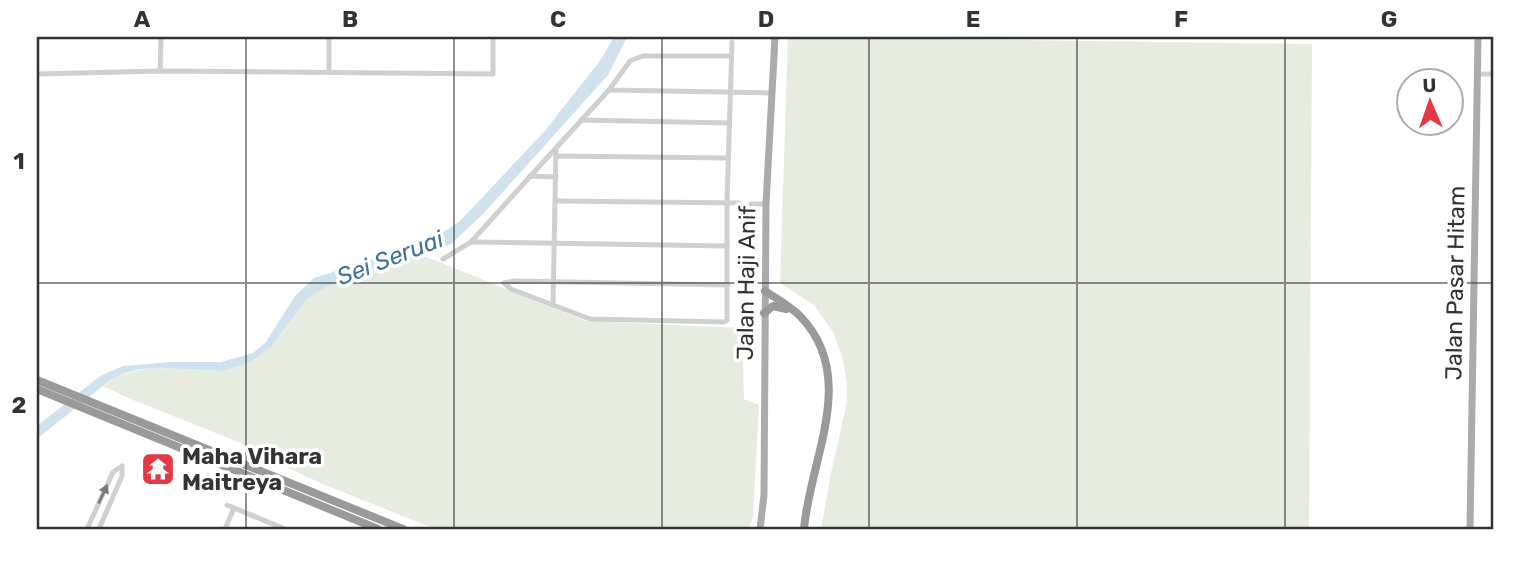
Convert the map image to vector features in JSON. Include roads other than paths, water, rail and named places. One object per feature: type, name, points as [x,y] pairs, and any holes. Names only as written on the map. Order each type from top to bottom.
[{"type":"highway","points":[[765,290],[795,311],[808,326],[821,344],[829,371],[828,411],[801,529]]},
{"type":"highway","points":[[764,313],[773,306],[782,307],[802,322],[817,344],[826,371],[825,411],[801,529]]},
{"type":"highway","points":[[37,380],[64,395],[378,529]]},
{"type":"highway","points":[[37,389],[64,395]]},
{"type":"highway","points":[[90,406],[403,529]]},
{"type":"main road","name":"Jalan Haji Anif","points":[[760,529],[764,495],[766,204],[775,37]]},
{"type":"main road","name":"Jalan Pasar Hitam","points":[[1470,529],[1478,37]]},
{"type":"street","points":[[160,71],[162,37]]},
{"type":"street","points":[[329,37],[329,72]]},
{"type":"street","points":[[37,74],[160,71],[493,74],[493,37]]},
{"type":"street","points":[[728,285],[553,281],[504,283],[511,289],[590,319],[724,322],[728,316],[728,285],[727,246],[727,203],[732,42]]},
{"type":"street","points":[[443,259],[471,242],[609,90],[630,61],[636,57],[731,56]]},
{"type":"street","points":[[1477,74],[1494,74]]},
{"type":"street","points":[[609,90],[772,93]]},
{"type":"street","points":[[581,120],[729,123]]},
{"type":"street","points":[[553,305],[556,148]]},
{"type":"street","points":[[556,156],[728,158]]},
{"type":"street","points":[[530,176],[556,177]]},
{"type":"street","points":[[556,201],[739,204]]},
{"type":"street","points":[[751,204],[766,204]]},
{"type":"street","points":[[471,242],[727,246]]},
{"type":"street","points":[[122,466],[122,476],[99,529],[88,527],[113,472],[122,466]]},
{"type":"street","points":[[225,529],[230,506],[285,529]]},
{"type":"water","name":"Sei Seruai","points":[[614,37],[627,37],[608,75],[483,214],[451,244],[424,256],[347,277],[320,290],[306,300],[271,347],[248,363],[222,371],[165,368],[140,369],[125,373],[109,381],[37,439],[37,426],[100,376],[123,366],[221,362],[253,353],[266,342],[295,296],[314,278],[431,240],[459,222],[544,132],[599,62]]},
{"type":"place","name":"Maha Vihara Maitreya","points":[[158,469]]}]
